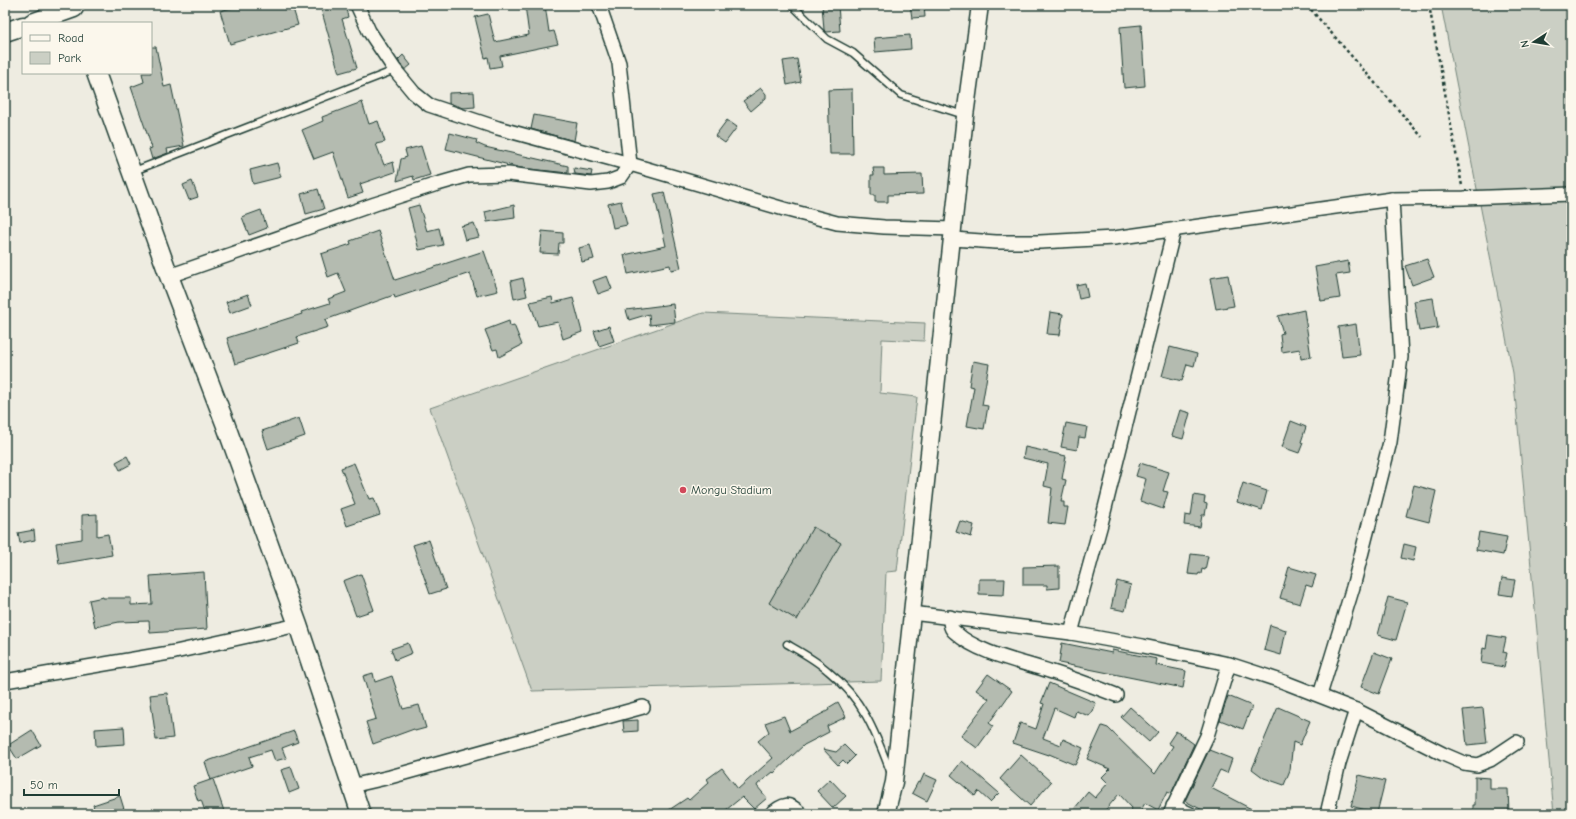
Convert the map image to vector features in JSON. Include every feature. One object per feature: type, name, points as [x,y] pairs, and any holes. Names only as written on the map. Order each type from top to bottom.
[{"type":"main road","points":[[36,22],[75,12]]},
{"type":"main road","points":[[5,32],[22,26]]},
{"type":"main road","points":[[96,74],[169,276],[225,423],[298,625],[361,814]]},
{"type":"street","points":[[357,5],[369,31],[395,70],[414,93],[429,105],[498,128],[837,223],[953,234],[996,242],[1040,242],[1114,238],[1392,199],[1571,194]]},
{"type":"street","points":[[169,276],[383,202],[469,175],[508,174],[591,184],[608,182],[621,177],[630,164],[619,63],[599,5]]},
{"type":"street","points":[[886,814],[894,782],[965,116],[980,5]]},
{"type":"street","points":[[1320,695],[1353,587],[1390,442],[1401,357],[1392,199]]},
{"type":"street","points":[[1071,633],[1101,524],[1174,230]]},
{"type":"street","points":[[912,613],[1071,633],[1229,664],[1320,695],[1356,710],[1464,763],[1477,765],[1490,760],[1516,742]]},
{"type":"street","points":[[950,617],[950,625],[955,633],[972,644],[992,653],[1061,674],[1116,695]]},
{"type":"street","points":[[5,681],[175,652],[298,625]]},
{"type":"street","points":[[1190,814],[1172,810],[1207,736],[1229,664]]},
{"type":"street","points":[[351,786],[390,777],[643,707]]},
{"type":"street","points":[[1327,814],[1339,763],[1356,710]]},
{"type":"street","points":[[772,814],[783,805],[787,805],[795,808],[801,814]]},
{"type":"lane","points":[[792,5],[827,39],[853,53],[901,96],[965,116]]},
{"type":"lane","points":[[132,172],[395,70]]},
{"type":"lane","points":[[787,644],[827,669],[854,696],[868,716],[894,782]]},
{"type":"path","points":[[1307,5],[1422,137]]},
{"type":"path","points":[[1429,5],[1464,198]]},
{"type":"green space","points":[[1441,5],[1571,5],[1571,814],[1554,814],[1513,373]]},
{"type":"green space","name":"Mongu Stadium","points":[[703,313],[925,323],[924,341],[882,339],[880,393],[917,397],[897,571],[886,572],[881,681],[532,691],[430,408]]},
{"type":"building","points":[[242,5],[292,5],[298,25],[230,44],[220,11]]},
{"type":"building","points":[[320,5],[345,5],[348,17],[342,19],[357,68],[339,73]]},
{"type":"building","points":[[525,5],[545,5],[549,32],[554,31],[558,44],[500,56],[502,66],[490,68],[488,57],[485,58],[475,17],[488,14],[495,42],[529,35]]},
{"type":"building","points":[[822,5],[838,5],[840,31],[827,32],[824,30]]},
{"type":"building","points":[[910,5],[924,5],[925,17],[912,18]]},
{"type":"building","points":[[1141,25],[1145,86],[1124,88],[1120,27]]},
{"type":"building","points":[[910,35],[911,49],[875,52],[874,38]]},
{"type":"building","points":[[152,47],[156,47],[164,87],[171,85],[184,146],[167,149],[168,153],[152,159],[149,149],[152,148],[131,87],[144,82],[142,74],[152,74]]},
{"type":"building","points":[[403,55],[411,65],[406,69],[404,69],[398,60]]},
{"type":"building","points":[[797,59],[801,82],[787,85],[783,61]]},
{"type":"building","points":[[761,88],[766,94],[766,98],[751,111],[743,101]]},
{"type":"building","points":[[852,89],[853,154],[830,154],[828,90]]},
{"type":"building","points":[[474,92],[475,107],[463,108],[449,103],[449,93]]},
{"type":"building","points":[[362,102],[369,124],[378,121],[385,142],[376,144],[384,165],[393,162],[395,172],[360,184],[363,193],[348,198],[333,152],[314,159],[302,130],[323,121],[322,117]]},
{"type":"building","points":[[534,115],[577,123],[574,141],[531,129]]},
{"type":"building","points":[[727,120],[737,127],[725,143],[715,136]]},
{"type":"building","points":[[450,133],[477,140],[476,143],[485,147],[568,166],[568,173],[521,168],[446,149]]},
{"type":"building","points":[[421,146],[430,175],[414,180],[413,176],[397,181],[401,159],[407,157],[405,150]]},
{"type":"building","points":[[277,163],[281,177],[253,184],[250,170]]},
{"type":"building","points":[[574,168],[592,171],[591,176],[575,174]]},
{"type":"building","points":[[873,168],[884,168],[884,175],[922,174],[923,194],[888,195],[888,202],[875,202],[875,195],[871,195],[871,175],[874,175]]},
{"type":"building","points":[[192,181],[198,197],[189,200],[183,185]]},
{"type":"building","points":[[318,189],[324,209],[306,214],[301,194]]},
{"type":"building","points":[[664,192],[681,268],[671,270],[670,265],[628,274],[624,255],[666,246],[654,194]]},
{"type":"building","points":[[621,201],[627,225],[613,228],[608,204]]},
{"type":"building","points":[[419,205],[427,231],[439,228],[443,245],[419,250],[408,208]]},
{"type":"building","points":[[514,205],[515,218],[487,222],[485,212]]},
{"type":"building","points":[[261,210],[267,228],[249,235],[242,217]]},
{"type":"building","points":[[474,223],[479,237],[465,240],[461,226]]},
{"type":"building","points":[[378,231],[395,280],[484,251],[498,291],[477,296],[470,273],[395,298],[394,295],[325,320],[328,327],[297,337],[299,343],[235,364],[227,338],[302,314],[301,312],[330,303],[328,299],[346,292],[338,273],[328,277],[321,254],[351,244],[350,241]]},
{"type":"building","points":[[542,231],[563,233],[563,243],[559,243],[558,254],[540,253]]},
{"type":"building","points":[[590,245],[594,259],[582,262],[579,248]]},
{"type":"building","points":[[1427,259],[1434,277],[1412,285],[1405,266]]},
{"type":"building","points":[[1348,261],[1350,273],[1336,275],[1340,298],[1321,301],[1315,267]]},
{"type":"building","points":[[1228,275],[1234,306],[1216,309],[1210,278]]},
{"type":"building","points":[[607,276],[612,289],[598,294],[593,281]]},
{"type":"building","points":[[523,278],[527,296],[514,299],[511,281]]},
{"type":"building","points":[[1085,283],[1088,297],[1079,299],[1076,285]]},
{"type":"building","points":[[248,294],[252,305],[230,313],[226,302]]},
{"type":"building","points":[[552,297],[553,303],[573,298],[582,332],[563,339],[558,322],[538,326],[530,302]]},
{"type":"building","points":[[1433,298],[1438,328],[1419,331],[1414,301]]},
{"type":"building","points":[[673,304],[675,322],[650,325],[649,314],[629,320],[626,310]]},
{"type":"building","points":[[1304,310],[1311,357],[1301,359],[1300,349],[1282,352],[1280,334],[1283,333],[1278,316]]},
{"type":"building","points":[[1050,312],[1063,314],[1060,335],[1047,334]]},
{"type":"building","points":[[509,321],[510,326],[514,325],[522,345],[499,357],[497,349],[493,350],[485,330]]},
{"type":"building","points":[[1356,324],[1360,355],[1342,357],[1338,327]]},
{"type":"building","points":[[609,326],[614,341],[599,346],[594,331]]},
{"type":"building","points":[[1170,347],[1197,354],[1194,366],[1187,364],[1182,381],[1162,376]]},
{"type":"building","points":[[973,361],[989,364],[982,405],[988,406],[984,429],[967,426],[974,387],[969,386]]},
{"type":"building","points":[[1180,410],[1190,413],[1183,439],[1172,436]]},
{"type":"building","points":[[299,418],[305,436],[268,449],[262,431]]},
{"type":"building","points":[[1291,421],[1306,427],[1301,442],[1303,443],[1299,453],[1282,447]]},
{"type":"building","points":[[1066,423],[1087,427],[1085,438],[1079,437],[1077,450],[1061,447]]},
{"type":"building","points":[[1025,447],[1066,456],[1062,479],[1066,480],[1061,502],[1064,502],[1064,507],[1068,507],[1065,525],[1048,523],[1052,488],[1044,486],[1048,464],[1023,458]]},
{"type":"building","points":[[127,456],[131,464],[120,470],[116,462]]},
{"type":"building","points":[[354,463],[369,499],[374,498],[380,515],[347,526],[341,509],[355,504],[341,468]]},
{"type":"building","points":[[1140,463],[1169,472],[1163,491],[1168,492],[1163,509],[1140,501],[1146,479],[1136,476]]},
{"type":"building","points":[[1243,483],[1267,491],[1262,510],[1237,502]]},
{"type":"building","points":[[1414,485],[1436,491],[1429,522],[1406,516]]},
{"type":"building","points":[[1194,495],[1205,497],[1204,503],[1207,504],[1205,515],[1202,515],[1200,527],[1184,525],[1185,515],[1191,516]]},
{"type":"building","points":[[97,514],[97,536],[108,534],[112,555],[59,564],[56,543],[82,539],[82,515]]},
{"type":"building","points":[[960,521],[974,525],[971,537],[956,532]]},
{"type":"building","points":[[813,527],[841,543],[797,620],[769,603]]},
{"type":"building","points":[[34,530],[35,540],[20,543],[18,533]]},
{"type":"building","points":[[1479,532],[1507,537],[1503,555],[1476,550]]},
{"type":"building","points":[[429,540],[446,589],[430,594],[413,545]]},
{"type":"building","points":[[1404,544],[1416,547],[1413,561],[1401,558]]},
{"type":"building","points":[[1191,554],[1208,556],[1205,570],[1202,569],[1201,574],[1188,574]]},
{"type":"building","points":[[1059,566],[1059,588],[1047,589],[1047,585],[1023,585],[1023,567]]},
{"type":"building","points":[[1289,567],[1316,575],[1312,587],[1306,585],[1300,604],[1280,598]]},
{"type":"building","points":[[204,572],[207,629],[150,633],[149,621],[119,622],[95,627],[89,600],[103,597],[131,598],[131,605],[152,604],[150,576]]},
{"type":"building","points":[[361,574],[374,610],[356,616],[343,581]]},
{"type":"building","points":[[1502,578],[1515,580],[1512,596],[1499,594]]},
{"type":"building","points":[[979,579],[1005,579],[1004,595],[979,594]]},
{"type":"building","points":[[1117,581],[1131,585],[1125,611],[1111,608]]},
{"type":"building","points":[[1388,597],[1407,602],[1396,640],[1378,635]]},
{"type":"building","points":[[1270,625],[1286,630],[1281,655],[1264,650]]},
{"type":"building","points":[[1488,635],[1506,638],[1503,652],[1507,653],[1504,667],[1481,663],[1483,648],[1486,649]]},
{"type":"building","points":[[408,643],[412,653],[395,660],[391,649]]},
{"type":"building","points":[[1062,643],[1112,653],[1112,650],[1157,659],[1156,665],[1186,671],[1183,688],[1059,663]]},
{"type":"building","points":[[1374,652],[1392,659],[1379,694],[1361,687]]},
{"type":"building","points":[[373,673],[375,682],[392,676],[403,709],[419,705],[426,728],[415,731],[414,729],[373,744],[366,722],[376,719],[363,676]]},
{"type":"building","points":[[988,674],[1012,691],[989,723],[993,726],[977,748],[961,736],[989,699],[976,690]]},
{"type":"building","points":[[1049,683],[1096,703],[1089,716],[1076,711],[1074,717],[1054,708],[1043,738],[1061,745],[1063,739],[1083,748],[1075,765],[1049,754],[1013,743],[1020,723],[1036,729],[1044,704],[1041,703]]},
{"type":"building","points":[[167,693],[173,738],[156,740],[150,695]]},
{"type":"building","points":[[1228,696],[1252,706],[1243,729],[1220,720]]},
{"type":"building","points":[[838,702],[846,717],[827,726],[829,732],[804,745],[774,773],[773,772],[758,784],[757,786],[767,798],[754,809],[742,797],[721,814],[663,814],[687,798],[689,800],[709,782],[707,779],[722,768],[738,789],[773,758],[758,741],[769,732],[765,723],[784,716],[790,731],[829,710],[828,708]]},
{"type":"building","points":[[1130,707],[1158,732],[1149,742],[1121,717]]},
{"type":"building","points":[[1278,707],[1310,721],[1300,745],[1293,742],[1290,770],[1284,785],[1264,778],[1252,769]]},
{"type":"building","points":[[1483,708],[1487,743],[1467,745],[1463,710]]},
{"type":"building","points":[[638,720],[638,731],[624,732],[623,721]]},
{"type":"building","points":[[1102,726],[1108,728],[1155,774],[1173,746],[1168,743],[1176,731],[1194,744],[1171,794],[1167,792],[1158,810],[1145,803],[1139,814],[1129,814],[1132,808],[1119,794],[1102,814],[1070,814],[1088,792],[1095,798],[1108,783],[1102,777],[1110,769],[1087,759]]},
{"type":"building","points":[[124,727],[125,744],[96,746],[95,729]]},
{"type":"building","points":[[32,730],[41,745],[17,759],[10,748],[10,744]]},
{"type":"building","points":[[294,731],[298,742],[282,748],[286,758],[275,761],[271,750],[249,757],[252,766],[211,780],[205,762]]},
{"type":"building","points":[[844,745],[855,756],[847,764],[843,760],[838,765],[823,749],[836,752]]},
{"type":"building","points":[[1209,750],[1232,759],[1227,773],[1220,770],[1211,788],[1261,814],[1210,814],[1185,801]]},
{"type":"building","points":[[1021,755],[1051,782],[1030,806],[1000,779]]},
{"type":"building","points":[[962,761],[999,793],[990,802],[978,791],[975,796],[951,775]]},
{"type":"building","points":[[291,767],[299,789],[289,793],[281,770]]},
{"type":"building","points":[[924,774],[937,780],[927,801],[912,793],[918,782],[920,783]]},
{"type":"building","points":[[1359,775],[1385,781],[1377,813],[1351,806]]},
{"type":"building","points":[[1475,777],[1490,778],[1490,789],[1508,789],[1509,813],[1473,814],[1473,805],[1475,805]]},
{"type":"building","points":[[213,779],[225,814],[206,814],[201,800],[198,801],[193,786]]},
{"type":"building","points":[[830,779],[846,796],[833,808],[817,791]]},
{"type":"building","points":[[120,796],[124,809],[105,814],[96,814],[93,805]]},
{"type":"place","name":"Mongu Stadium","points":[[683,490]]}]
